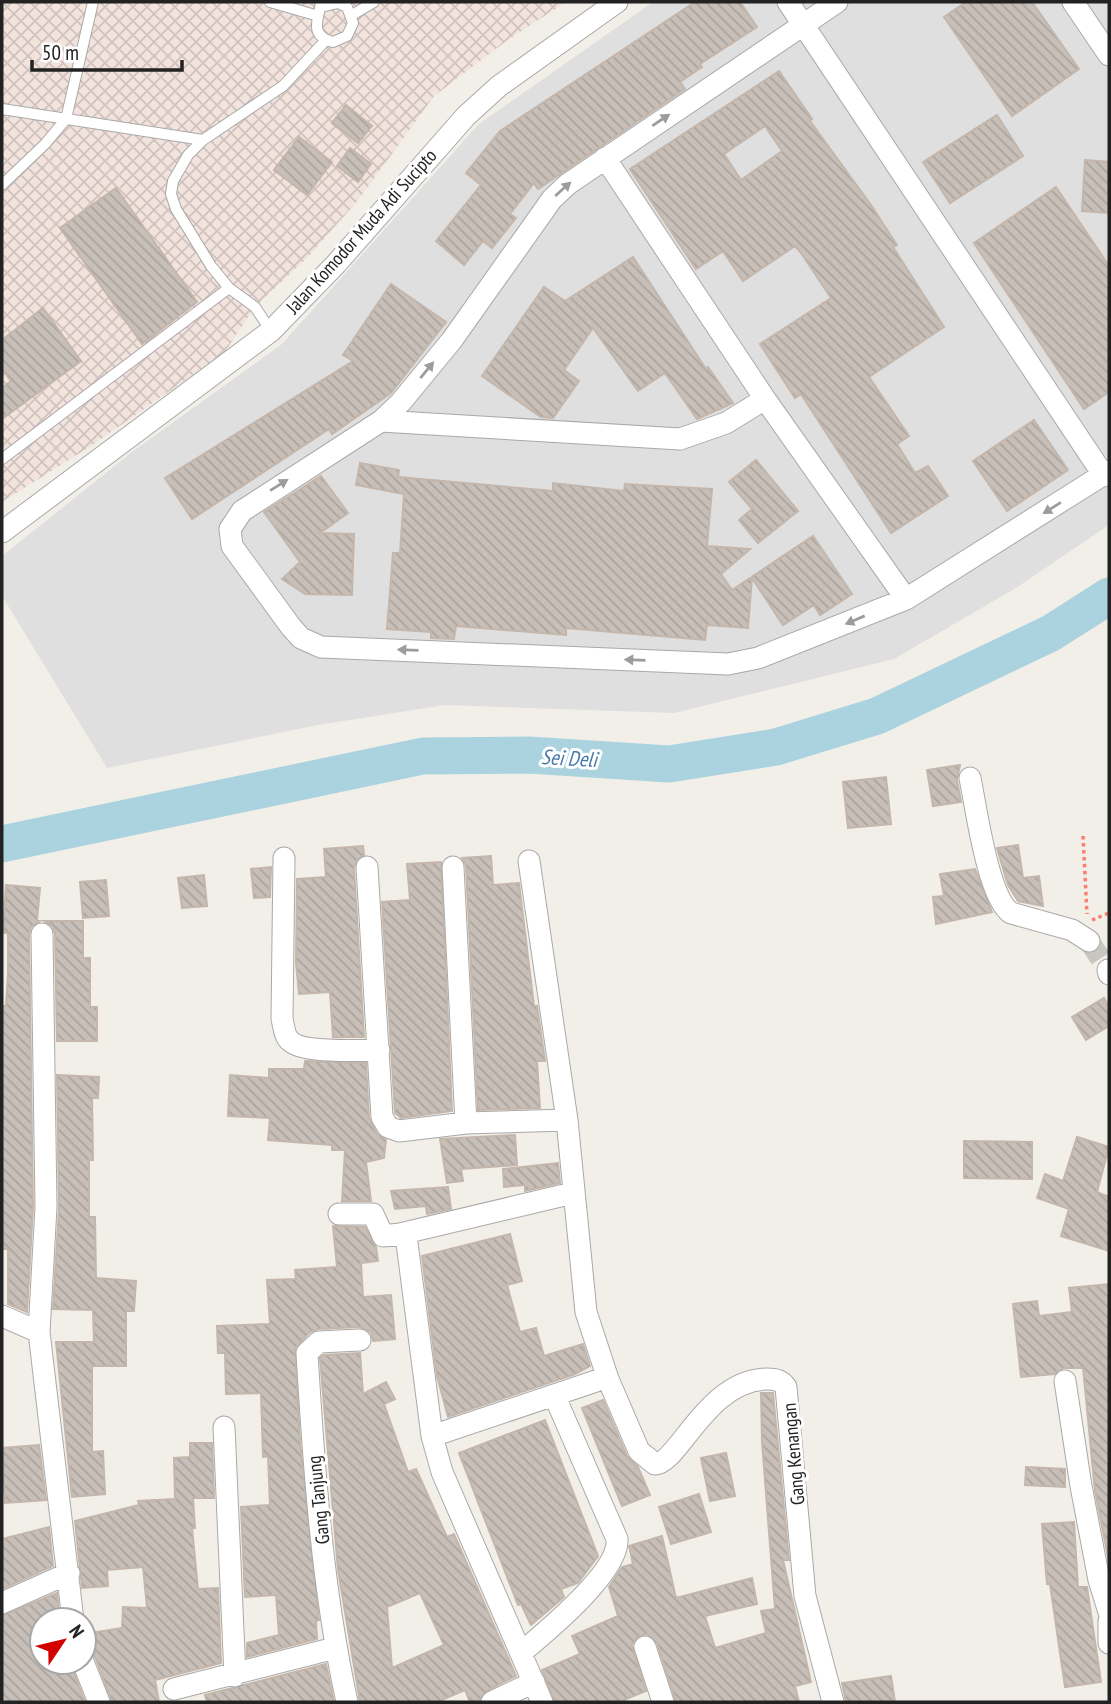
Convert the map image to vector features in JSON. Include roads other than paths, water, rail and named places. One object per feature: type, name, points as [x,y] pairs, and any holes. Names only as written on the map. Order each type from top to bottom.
[{"type":"street","name":"Jalan Komodor Muda Adi Sucipto","points":[[2,532],[271,331],[337,264],[466,116],[499,86],[617,2]]},
{"type":"street","points":[[788,2],[804,24],[1107,474],[906,598],[800,644],[728,664],[312,644],[291,627],[232,546],[230,529],[242,511],[253,501],[381,421],[401,402],[452,340],[552,199],[605,158],[804,24],[837,2]]},
{"type":"street","points":[[1073,2],[1109,55]]},
{"type":"street","points":[[605,158],[765,399],[906,598]]},
{"type":"street","points":[[381,421],[680,439],[726,423],[765,399]]},
{"type":"street","points":[[970,778],[990,870],[1000,902],[1008,912],[1072,930],[1089,941]]},
{"type":"street","points":[[284,858],[282,1019],[287,1037],[296,1046],[379,1050]]},
{"type":"street","points":[[432,1436],[602,1380],[585,1303],[567,1120],[529,861]]},
{"type":"street","points":[[367,867],[382,1117],[388,1127],[399,1131],[466,1123],[567,1120]]},
{"type":"street","points":[[453,867],[466,1123]]},
{"type":"street","points":[[42,934],[46,1207],[38,1332],[72,1606]]},
{"type":"street","points":[[339,1214],[373,1214],[383,1236],[573,1193]]},
{"type":"street","points":[[407,1242],[432,1436],[442,1472],[542,1702]]},
{"type":"street","points":[[2,1316],[38,1332]]},
{"type":"street","name":"Gang Tanjung","points":[[346,1702],[335,1648],[313,1447],[307,1353],[319,1342],[360,1340]]},
{"type":"street","name":"Gang Kenangan","points":[[602,1380],[639,1451],[655,1464],[670,1458],[699,1418],[736,1387],[755,1380],[776,1379],[783,1382],[788,1396],[805,1596],[833,1702]]},
{"type":"street","points":[[1065,1381],[1081,1486],[1099,1580],[1109,1612]]},
{"type":"street","points":[[522,1652],[572,1607],[614,1558],[618,1548],[617,1539],[555,1397]]},
{"type":"street","points":[[224,1427],[235,1676]]},
{"type":"street","points":[[2,1603],[69,1573]]},
{"type":"street","points":[[1109,1621],[1109,1643]]},
{"type":"street","points":[[645,1647],[663,1702]]},
{"type":"street","points":[[174,1689],[235,1676],[335,1648]]},
{"type":"street","points":[[89,1676],[99,1702]]},
{"type":"street","points":[[492,1702],[534,1682]]},
{"type":"lane","points":[[2,185],[45,144],[66,119],[93,2]]},
{"type":"lane","points":[[270,2],[319,8],[338,3],[352,15],[352,30],[347,36],[333,42],[326,40],[314,25],[319,8]]},
{"type":"lane","points":[[352,15],[374,2]]},
{"type":"lane","points":[[271,331],[255,307],[229,288],[183,220],[171,194],[180,167],[203,140],[283,86],[326,40]]},
{"type":"lane","points":[[2,109],[203,140]]},
{"type":"lane","points":[[2,459],[229,288]]},
{"type":"waterway","name":"Sei Deli","points":[[2,844],[423,756],[529,755],[669,764],[776,747],[877,716],[1051,633],[1109,596]]},
{"type":"tunnel","points":[[1089,941],[1108,970]]}]
